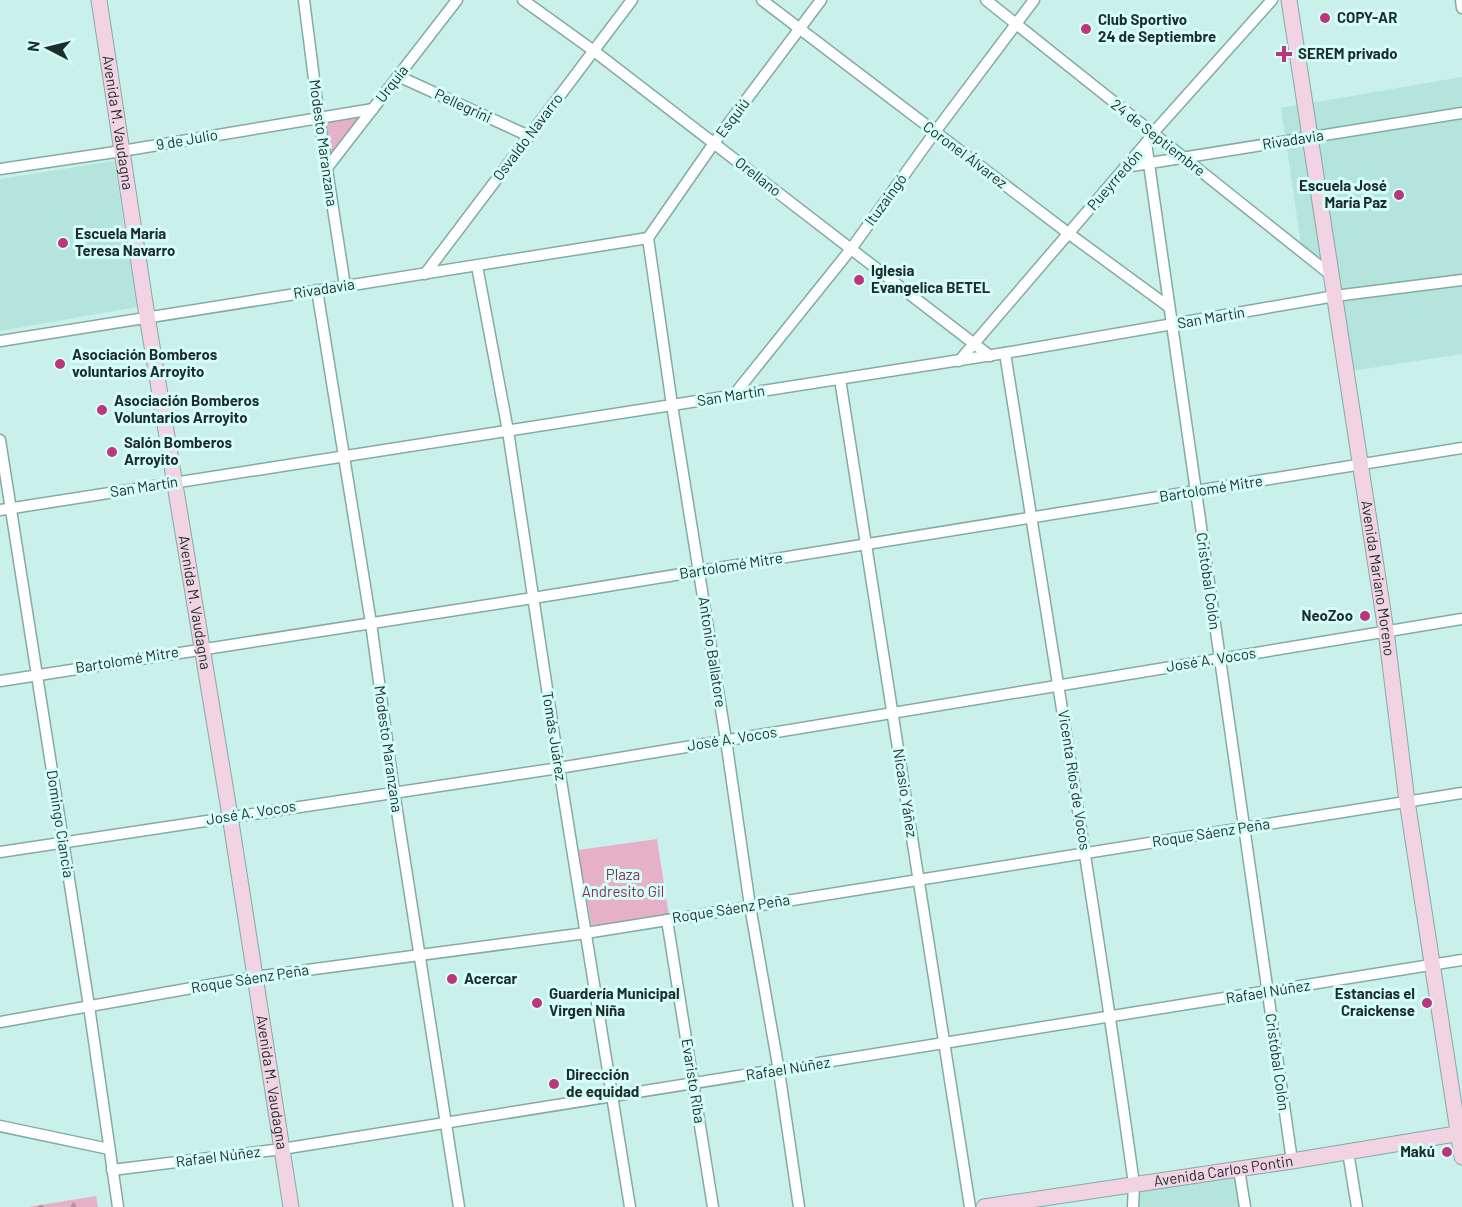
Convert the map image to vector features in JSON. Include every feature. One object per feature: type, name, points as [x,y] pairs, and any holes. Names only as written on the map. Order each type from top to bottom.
[{"type":"main road","name":"Avenida M. Vaudagna","points":[[99,0],[147,316],[230,816],[291,1207]]},
{"type":"main road","name":"Avenida Mariano Moreno","points":[[1289,0],[1386,631],[1407,801],[1462,1157]]},
{"type":"main road","name":"Avenida Carlos Pontin","points":[[984,1207],[1292,1161],[1460,1133]]},
{"type":"street","name":"Modesto Maranzana","points":[[304,0],[319,118],[345,286]]},
{"type":"street","name":"Urquía","points":[[327,168],[457,0]]},
{"type":"street","name":"Orellano","points":[[523,0],[594,51],[990,356]]},
{"type":"street","name":"Osvaldo Navarro","points":[[425,274],[632,0]]},
{"type":"street","name":"Coronel Álvarez","points":[[762,0],[1169,307]]},
{"type":"street","name":"Esquiú","points":[[648,238],[714,143],[822,0]]},
{"type":"street","name":"24 de Septiembre","points":[[986,0],[1331,275]]},
{"type":"street","name":"Ituzaingó","points":[[733,396],[851,249],[1034,0]]},
{"type":"street","name":"Pueyrredón","points":[[959,361],[1153,133],[1272,0]]},
{"type":"street","points":[[1461,0],[1462,8]]},
{"type":"street","name":"Pellegrini","points":[[398,76],[529,136]]},
{"type":"street","name":"9 de Julio","points":[[0,169],[373,109]]},
{"type":"street","name":"Rivadavia","points":[[1125,168],[1462,113]]},
{"type":"street","name":"Cristóbal Colón","points":[[1146,143],[1292,1161]]},
{"type":"street","name":"Rivadavia","points":[[0,341],[648,238]]},
{"type":"street","name":"Antonio Ballatore","points":[[648,238],[750,906],[779,1071],[799,1207]]},
{"type":"street","name":"Tomás Juárez","points":[[477,266],[508,430],[559,768],[630,1207]]},
{"type":"street","name":"San Martín","points":[[5,509],[959,361],[1335,296],[1462,280]]},
{"type":"street","name":"Modesto Maranzana","points":[[317,291],[459,1207]]},
{"type":"street","name":"Vicenta Ríos de Vocos","points":[[1005,353],[1060,685],[1110,1017],[1134,1184],[1133,1207]]},
{"type":"street","name":"Nicasio Yáñez","points":[[840,379],[970,1207]]},
{"type":"street","name":"Domingo Ciancia","points":[[0,440],[5,509],[37,674],[118,1207]]},
{"type":"street","name":"Bartolomé Mitre","points":[[0,681],[533,598],[1462,448]]},
{"type":"street","name":"José A. Vocos","points":[[0,852],[559,768],[1462,619]]},
{"type":"street","name":"Roque Sáenz Peña","points":[[0,1022],[254,977],[586,933],[1462,793]]},
{"type":"street","name":"Evaristo Riba","points":[[667,920],[713,1207]]},
{"type":"street","name":"Rafael Núñez","points":[[112,1170],[282,1149],[1462,960]]},
{"type":"street","points":[[0,1126],[109,1149]]},
{"type":"street","points":[[1348,1152],[1357,1207]]},
{"type":"street","points":[[1239,1168],[1245,1207]]},
{"type":"shaded area","points":[[1462,77],[1462,354],[1351,371],[1338,274],[1301,245],[1281,108]]},
{"type":"shaded area","name":"Escuela María Teresa Navarro","points":[[114,161],[137,307],[0,331],[0,179]]},
{"type":"shaded area","points":[[1237,1177],[1242,1207],[1136,1207],[1136,1192]]},
{"type":"green space","points":[[365,115],[330,154],[325,120]]},
{"type":"green space","name":"Plaza Andresito Gil","points":[[657,839],[669,916],[592,928],[578,850]]},
{"type":"green space","points":[[96,1196],[98,1207],[28,1207]]},
{"type":"place","name":"COPY-AR","points":[[1325,18]]},
{"type":"place","name":"Club Sportivo 24 de Septiembre","points":[[1086,29]]},
{"type":"place","name":"SEREM privado","points":[[1284,54]]},
{"type":"place","name":"Escuela José María Paz","points":[[1399,195]]},
{"type":"place","name":"Escuela María Teresa Navarro","points":[[63,243]]},
{"type":"place","name":"Iglesia Evangelica BETEL","points":[[859,280]]},
{"type":"place","name":"Asociación Bomberos voluntarios Arroyito","points":[[60,364]]},
{"type":"place","name":"Asociación Bomberos Voluntarios Arroyito","points":[[102,410]]},
{"type":"place","name":"Salón Bomberos Arroyito","points":[[112,452]]},
{"type":"place","name":"NeoZoo","points":[[1365,616]]},
{"type":"place","name":"Acercar","points":[[452,979]]},
{"type":"place","name":"Guardería Municipal Virgen Niña","points":[[537,1003]]},
{"type":"place","name":"Estancias el Craickense","points":[[1427,1003]]},
{"type":"place","name":"Dirección de equidad","points":[[554,1084]]},
{"type":"place","name":"Makú","points":[[1447,1152]]}]
